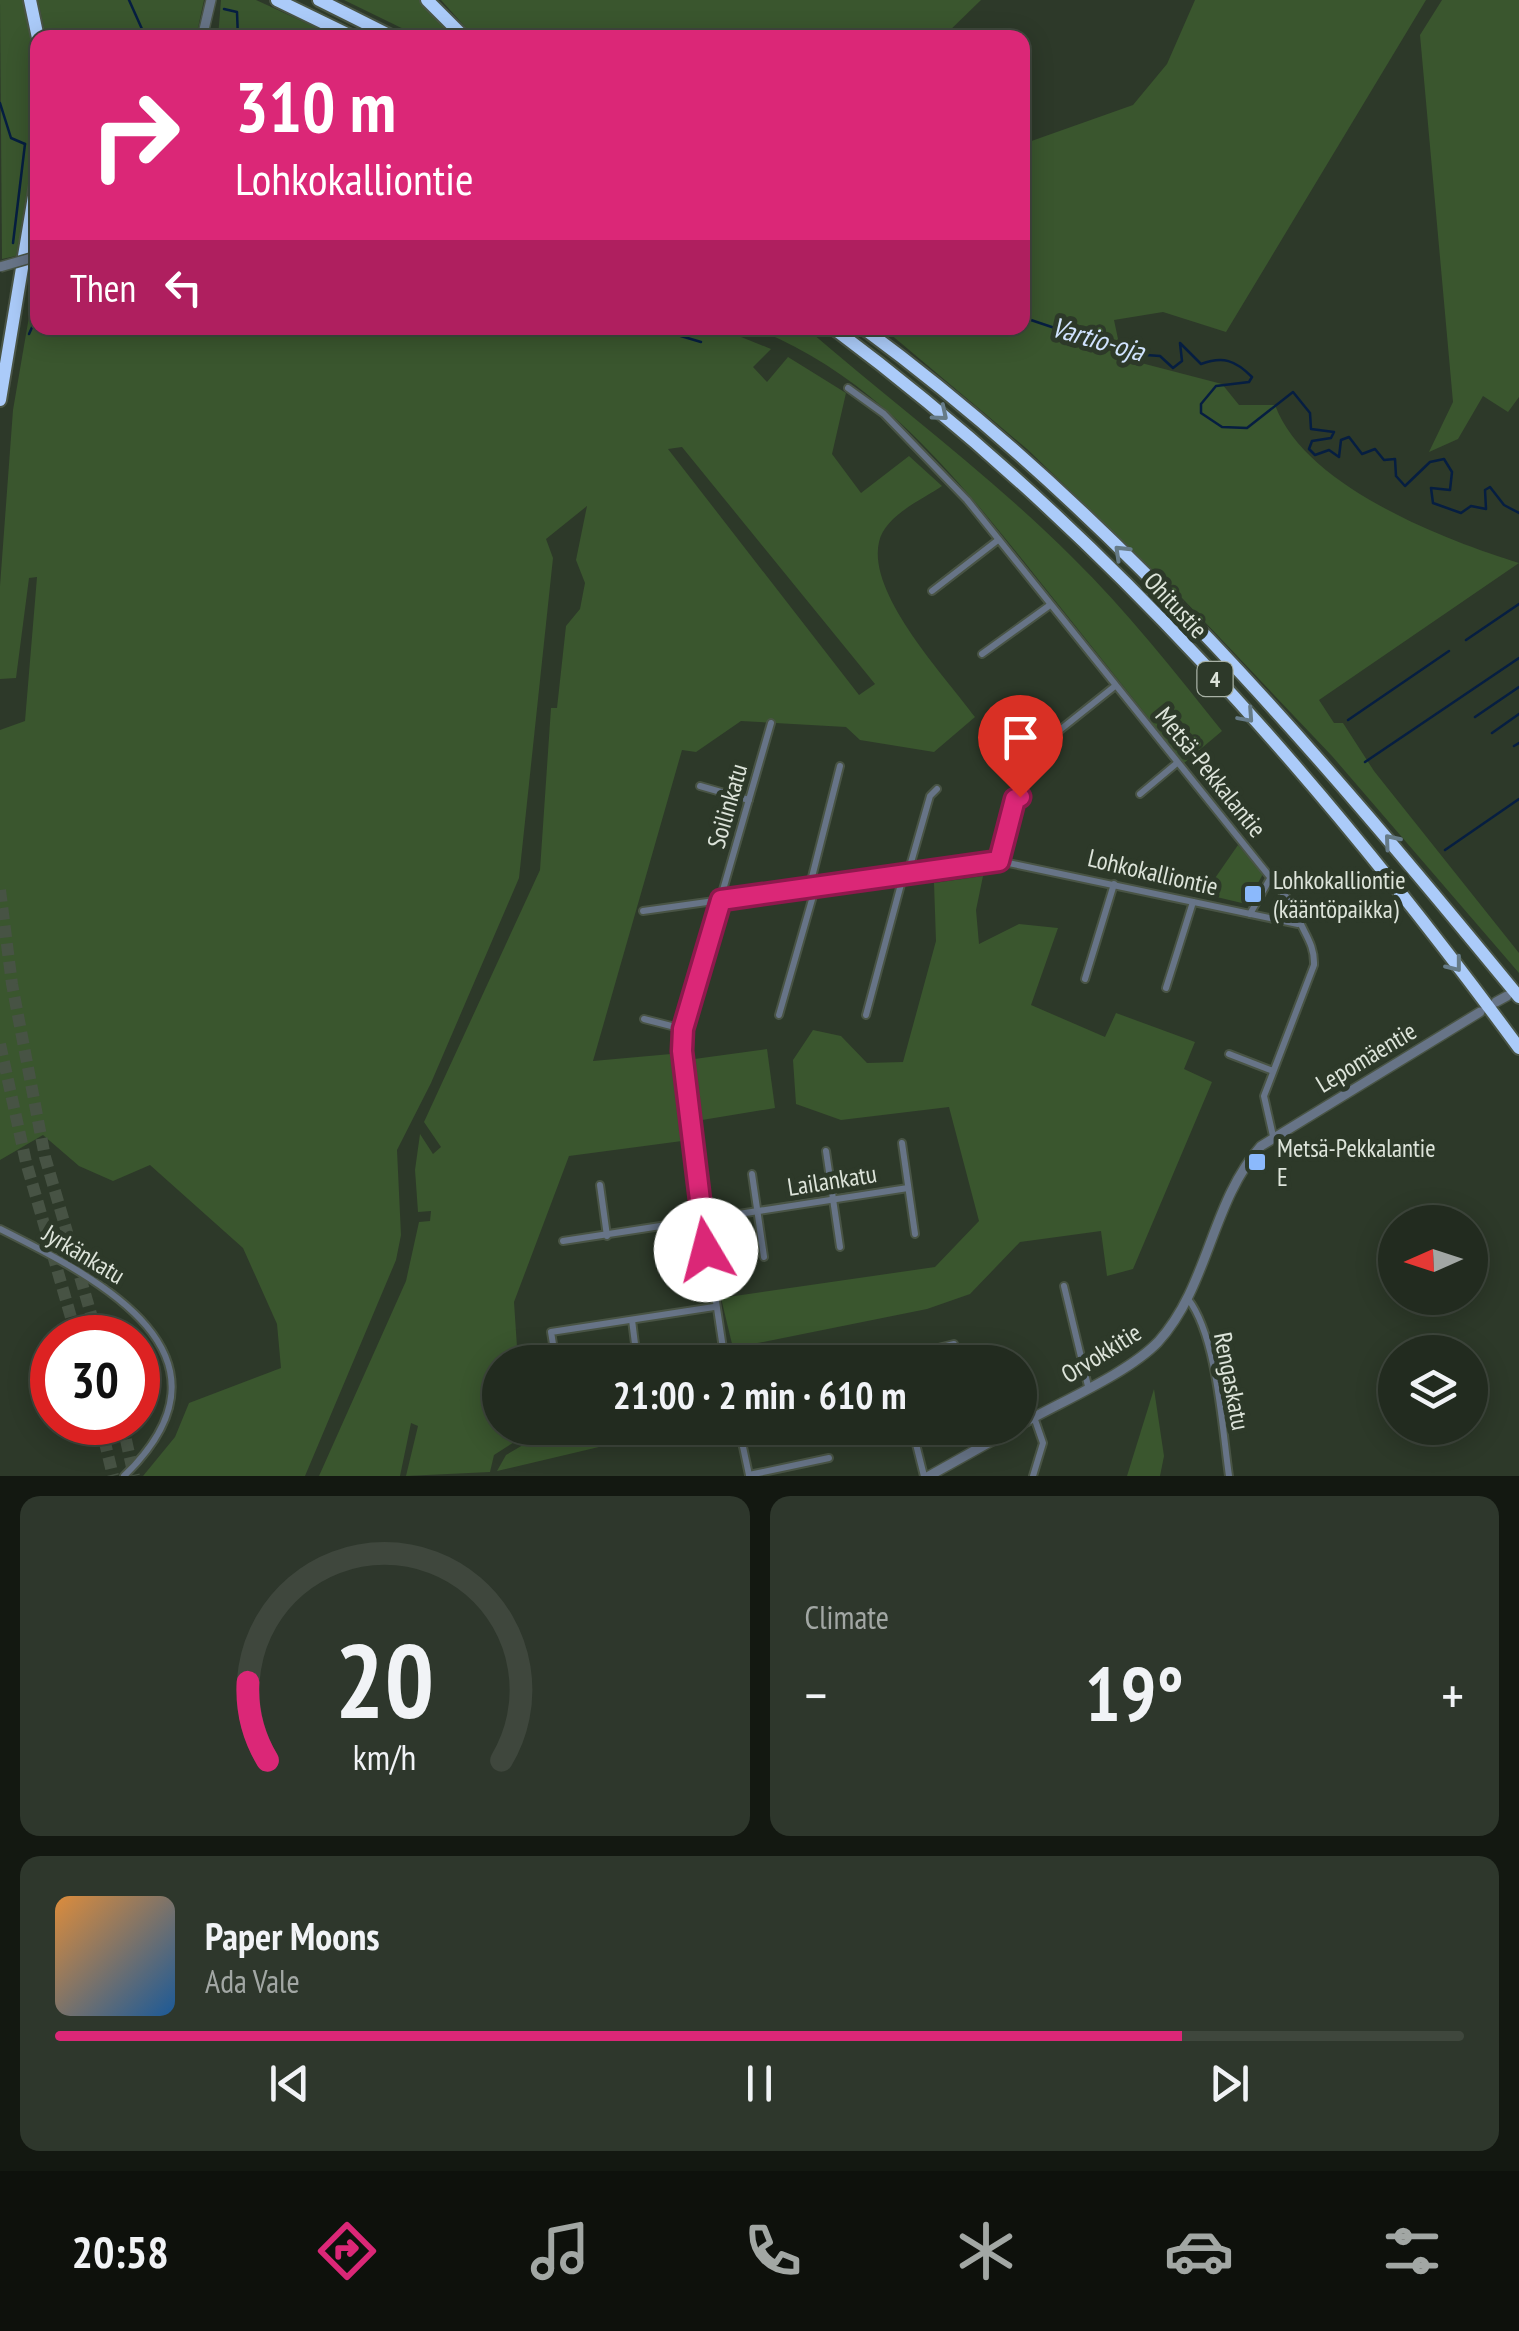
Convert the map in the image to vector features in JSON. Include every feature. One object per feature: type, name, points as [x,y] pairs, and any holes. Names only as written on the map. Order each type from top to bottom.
[{"type":"highway","points":[[30,0],[36,30]]},
{"type":"highway","points":[[277,0],[339,30]]},
{"type":"highway","points":[[318,0],[379,30]]},
{"type":"highway","points":[[427,0],[457,30]]},
{"type":"highway","points":[[1,393],[30,220]]},
{"type":"highway","points":[[1,393],[30,264]]},
{"type":"highway","name":"Ohitustie","points":[[843,335],[991,456],[1163,622],[1334,812],[1519,1048]]},
{"type":"highway","name":"Ohitustie","points":[[872,335],[1013,451],[1186,616],[1385,834],[1513,997]]},
{"type":"street","points":[[206,30],[211,0]]},
{"type":"street","points":[[0,267],[30,258]]},
{"type":"street","name":"Metsä-Pekkalantie","points":[[848,388],[884,414],[940,469],[1295,908],[1298,924],[1315,949],[1314,966],[1264,1096],[1273,1136]]},
{"type":"street","points":[[932,591],[998,540]]},
{"type":"street","points":[[982,654],[1050,604]]},
{"type":"street","points":[[1021,766],[1026,757],[1115,686]]},
{"type":"street","name":"Soilinkatu","points":[[722,1345],[683,1080],[683,1029],[772,723]]},
{"type":"street","points":[[1140,794],[1177,763]]},
{"type":"street","points":[[779,1015],[814,896],[812,885],[840,766]]},
{"type":"street","points":[[700,786],[750,800]]},
{"type":"street","points":[[866,1015],[904,873],[910,866],[930,796],[937,789]]},
{"type":"street","points":[[999,861],[1015,799],[1020,797]]},
{"type":"street","name":"Lohkokalliontie","points":[[643,911],[999,861],[1298,924]]},
{"type":"street","points":[[1250,914],[1271,877]]},
{"type":"street","points":[[1085,980],[1114,884]]},
{"type":"street","points":[[1166,988],[1194,902]]},
{"type":"street","points":[[1496,1002],[1513,997]]},
{"type":"street","name":"Lepomäentie","points":[[1273,1136],[1480,1012]]},
{"type":"street","points":[[644,1019],[683,1029]]},
{"type":"street","points":[[1229,1054],[1273,1071]]},
{"type":"street","points":[[1186,1297],[1244,1165],[1273,1136]]},
{"type":"street","points":[[902,1142],[915,1234]]},
{"type":"street","points":[[826,1151],[840,1247]]},
{"type":"street","points":[[752,1174],[764,1257]]},
{"type":"street","points":[[600,1185],[607,1236]]},
{"type":"street","name":"Lailankatu","points":[[563,1241],[908,1188]]},
{"type":"street","name":"Jyrkänkatu","points":[[0,1230],[108,1288],[163,1349],[172,1382],[169,1414],[147,1450],[124,1476]]},
{"type":"street","points":[[1064,1286],[1088,1386]]},
{"type":"street","name":"Orvokkitie","points":[[1037,1415],[1156,1344],[1186,1297]]},
{"type":"street","name":"Rengaskatu","points":[[1186,1297],[1197,1311],[1214,1381],[1229,1476]]},
{"type":"street","points":[[554,1345],[552,1332],[714,1307]]},
{"type":"street","points":[[632,1320],[635,1345]]},
{"type":"street","points":[[1034,1476],[1043,1442],[1037,1425]]},
{"type":"street","points":[[743,1445],[749,1475],[829,1458]]},
{"type":"street","points":[[917,1445],[926,1476]]},
{"type":"street","name":"Orvokkitie","points":[[926,1476],[983,1445]]},
{"type":"green space","points":[[0,0],[23,0],[30,32],[30,176],[16,256],[2,259]]},
{"type":"green space","points":[[38,0],[204,0],[198,30],[44,30]]},
{"type":"green space","points":[[221,0],[256,0],[322,30],[219,30]]},
{"type":"green space","points":[[344,0],[420,0],[451,30],[406,30]]},
{"type":"green space","points":[[441,0],[981,0],[950,30],[468,30]]},
{"type":"green space","points":[[1195,0],[1426,0],[1226,332],[1163,312],[1114,320],[1122,358],[1222,384],[1239,405],[1275,405],[1291,434],[1345,484],[1416,524],[1519,563],[1319,700],[1334,723],[1343,723],[1374,771],[1519,953],[1519,973],[1332,756],[1183,599],[1027,449],[891,335],[1030,335],[1030,142],[1133,105],[1167,64]]},
{"type":"green space","points":[[1442,0],[1519,0],[1519,397],[1508,412],[1483,396],[1458,439],[1429,452],[1453,402],[1420,35]]},
{"type":"green space","points":[[30,311],[30,335],[736,335],[771,349],[753,367],[767,382],[788,357],[846,393],[832,454],[861,493],[909,456],[942,486],[889,524],[879,542],[878,563],[885,586],[911,634],[975,717],[934,752],[860,740],[846,727],[741,721],[696,752],[682,750],[593,1061],[671,1054],[682,1141],[569,1156],[514,1302],[517,1345],[482,1345],[482,1445],[510,1445],[494,1455],[490,1472],[406,1476],[418,1426],[411,1423],[400,1476],[319,1476],[406,1281],[419,1222],[430,1221],[431,1211],[418,1212],[415,1170],[420,1134],[433,1154],[441,1147],[424,1122],[540,870],[551,708],[557,708],[566,626],[580,609],[585,583],[576,560],[587,506],[546,539],[553,558],[519,878],[431,1083],[397,1150],[401,1235],[396,1260],[305,1476],[143,1476],[175,1437],[189,1403],[281,1368],[277,1324],[243,1248],[150,1165],[113,1181],[79,1166],[43,1135],[0,1160],[0,730],[25,721],[37,577],[29,578],[16,678],[0,679],[0,586],[13,410]],"holes":[[[682,447],[875,684],[859,695],[668,449]]]},
{"type":"green space","points":[[769,335],[814,335],[975,469],[1092,578],[1222,731],[1184,763],[945,467],[877,402],[798,349]]},
{"type":"green space","points":[[1238,845],[1263,874],[1246,904],[1204,894]]},
{"type":"green space","points":[[983,876],[976,910],[979,944],[1019,924],[1058,928],[1031,1005],[1105,1037],[1116,1013],[1195,1042],[1184,1069],[1212,1082],[1133,1269],[1107,1276],[1101,1231],[1020,1242],[970,1294],[927,1309],[732,1345],[721,1298],[935,1267],[979,1221],[949,1107],[841,1120],[796,1104],[793,1060],[813,1030],[841,1036],[867,1063],[903,1062],[936,941],[934,883]]},
{"type":"green space","points":[[767,1049],[775,1108],[696,1121],[687,1060]]},
{"type":"green space","points":[[1154,1389],[1164,1456],[1160,1476],[1127,1476]]},
{"type":"green space","points":[[523,1445],[607,1445],[497,1471],[506,1455]]},
{"type":"waterway","name":"Vartio-oja","points":[[129,0],[142,30]]},
{"type":"waterway","points":[[224,9],[237,12],[238,30]]},
{"type":"waterway","points":[[0,103],[11,138],[25,144]]},
{"type":"waterway","points":[[13,243],[25,144]]},
{"type":"waterway","name":"Vartio-oja","points":[[1030,320],[1132,354],[1160,356],[1173,368],[1182,361],[1180,343],[1201,364],[1216,360],[1234,363],[1252,377],[1249,382],[1216,386],[1201,404],[1201,413],[1222,427],[1247,428],[1293,392],[1310,413],[1311,429],[1334,432],[1331,438],[1312,441],[1309,449],[1315,455],[1329,450],[1339,457],[1341,440],[1349,437],[1362,454],[1375,449],[1384,460],[1395,459],[1396,476],[1405,486],[1430,462],[1444,459],[1452,472],[1450,490],[1431,488],[1433,503],[1461,513],[1471,506],[1486,509],[1485,490],[1490,487],[1504,505],[1519,513]]},
{"type":"waterway","points":[[678,335],[701,342]]},
{"type":"waterway","points":[[1466,640],[1519,604]]},
{"type":"waterway","points":[[1348,720],[1449,651]]},
{"type":"waterway","points":[[1365,762],[1519,658]]},
{"type":"waterway","points":[[1475,717],[1519,687]]},
{"type":"waterway","points":[[1492,733],[1519,714]]},
{"type":"waterway","points":[[1514,746],[1519,743]]},
{"type":"waterway","points":[[1445,850],[1519,799]]},
{"type":"tunnel","points":[[0,890],[12,984],[45,1157],[91,1315]]},
{"type":"tunnel","points":[[0,1044],[26,1162],[70,1315]]},
{"type":"tunnel","points":[[106,1445],[113,1476]]},
{"type":"tunnel","points":[[127,1445],[134,1476]]},
{"type":"place","name":"Lohkokalliontie (kääntöpaikka)","points":[[1253,894]]},
{"type":"place","name":"Metsä-Pekkalantie E","points":[[1257,1162]]},
{"type":"route","points":[[706,1250],[682,1051],[683,1029],[721,900],[999,861],[1015,799],[1020,797]]}]
